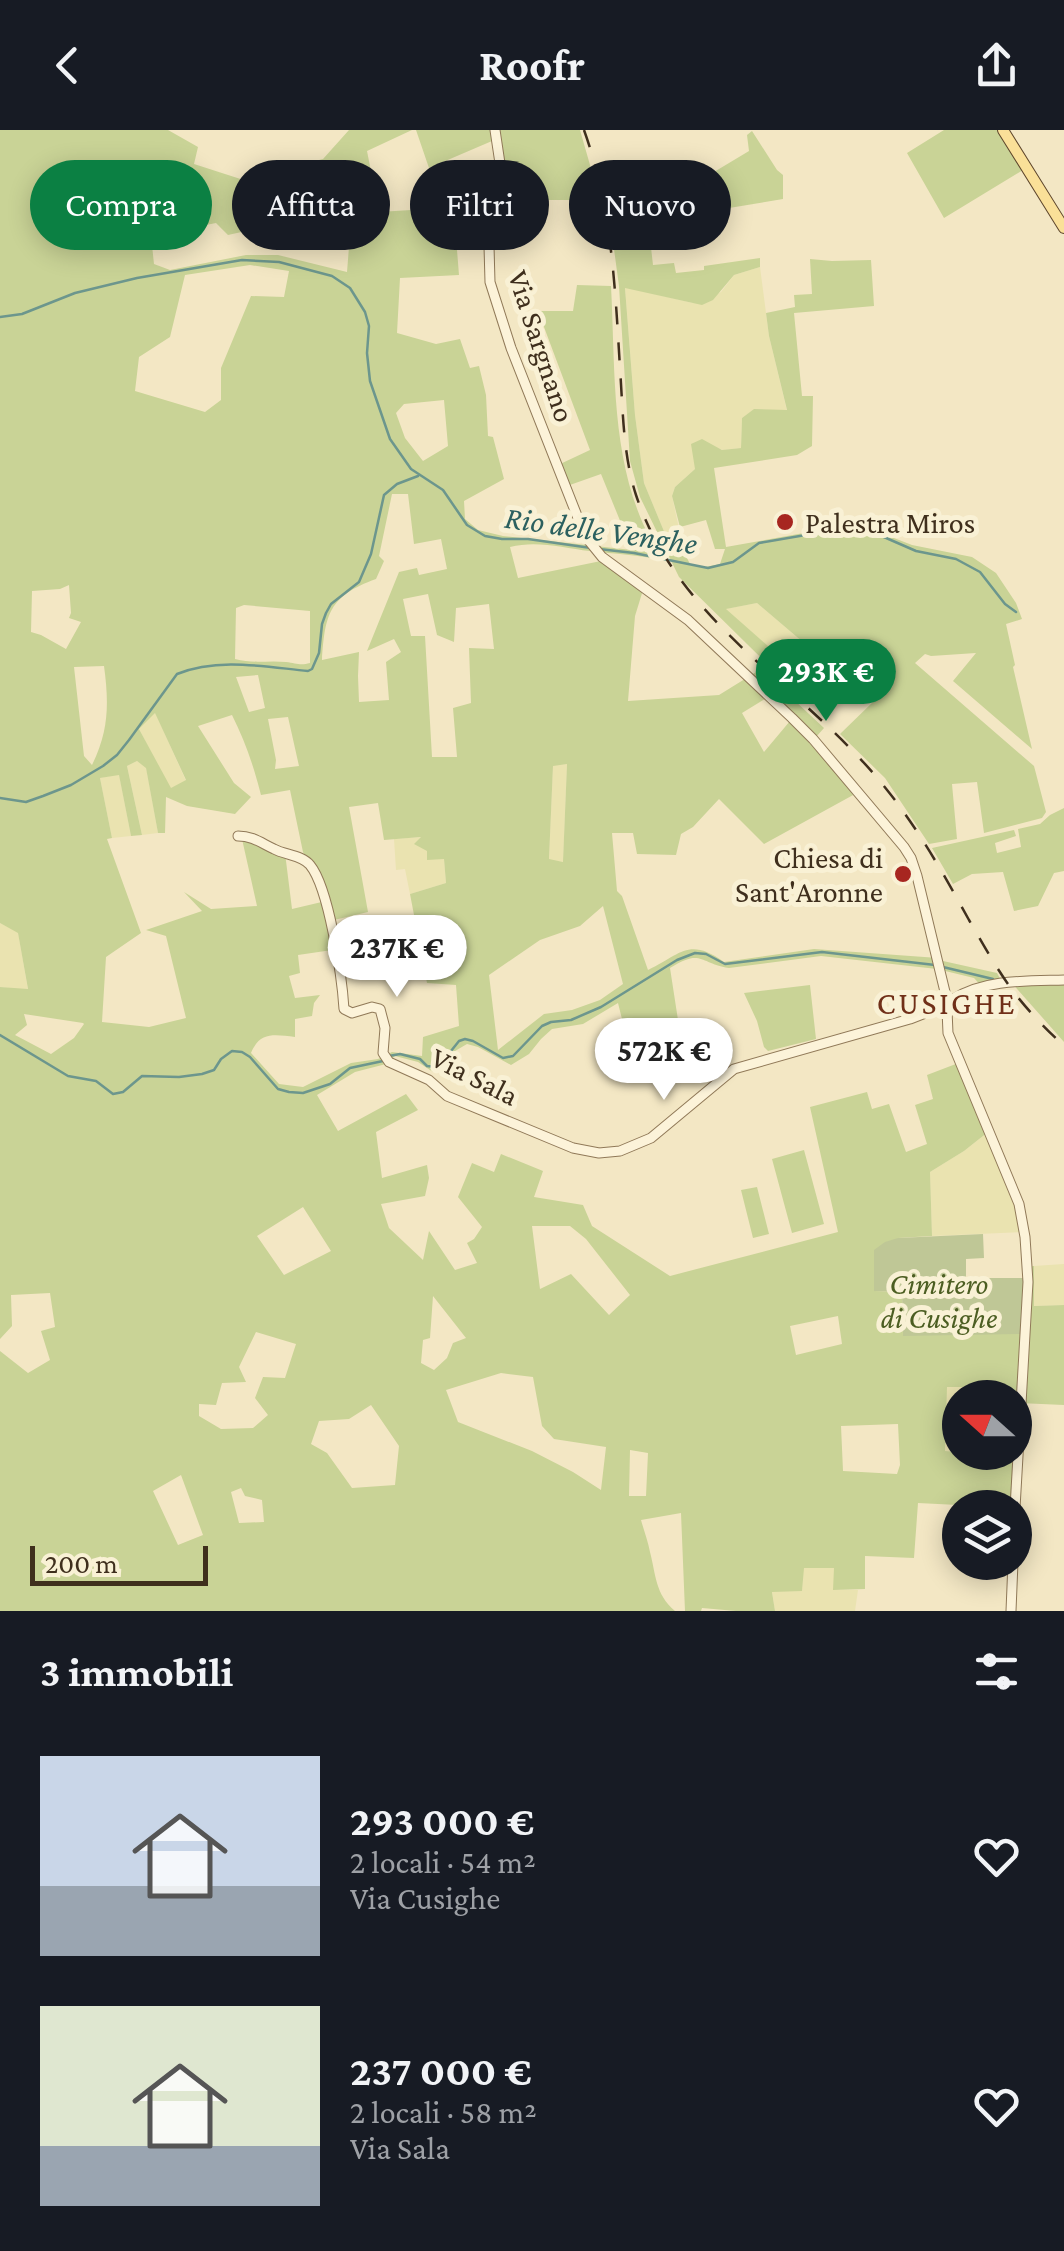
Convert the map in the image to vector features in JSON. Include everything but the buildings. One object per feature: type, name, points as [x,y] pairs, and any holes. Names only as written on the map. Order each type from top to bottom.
[{"type":"main road","points":[[1003,130],[1064,228]]},
{"type":"street","name":"Via Sargnano","points":[[495,130],[501,170],[489,246],[490,282],[524,384],[581,526],[595,549],[688,620],[813,739],[911,858],[939,971],[950,998]]},
{"type":"street","name":"Via Sala","points":[[238,836],[252,838],[311,866],[327,905],[344,1008],[352,1012],[374,1006],[381,1010],[386,1059],[428,1080],[447,1096],[573,1148],[610,1153],[632,1148],[651,1138],[734,1069],[944,1009]]},
{"type":"street","points":[[1015,1490],[1027,1296],[1025,1237],[1018,1204],[948,1033],[940,1000],[997,984],[1064,980]]},
{"type":"street","points":[[1011,1611],[1012,1580]]},
{"type":"shaded area","points":[[760,267],[769,336],[787,411],[755,409],[742,418],[741,448],[723,450],[711,446],[695,458],[695,469],[675,487],[672,496],[684,552],[673,553],[644,483],[625,287],[693,303],[721,292],[734,275]]},
{"type":"shaded area","points":[[757,603],[804,643],[784,660],[725,609]]},
{"type":"shaded area","points":[[155,712],[186,781],[170,789],[139,729]]},
{"type":"shaded area","points":[[137,761],[146,767],[158,833],[142,835],[127,766]]},
{"type":"shaded area","points":[[567,764],[563,862],[549,860],[553,765]]},
{"type":"shaded area","points":[[119,774],[131,836],[112,838],[100,778]]},
{"type":"shaded area","points":[[424,837],[444,859],[446,883],[410,894],[405,869],[396,870],[394,839]]},
{"type":"shaded area","points":[[0,923],[18,932],[28,990],[0,987]]},
{"type":"shaded area","points":[[988,1132],[1015,1198],[1022,1232],[932,1236],[930,1172]]},
{"type":"shaded area","points":[[1064,1264],[1064,1305],[1033,1306],[1034,1266]]},
{"type":"shaded area","points":[[803,1567],[835,1568],[834,1590],[858,1590],[855,1611],[775,1611],[772,1591],[802,1591]]},
{"type":"green space","points":[[0,130],[168,130],[198,147],[195,160],[30,160],[30,250],[152,250],[154,264],[170,270],[246,255],[278,255],[347,272],[349,250],[390,250],[390,211],[410,210],[410,250],[457,250],[459,275],[400,278],[397,333],[436,344],[460,339],[470,368],[479,366],[486,395],[488,436],[493,437],[504,479],[464,501],[465,519],[478,530],[632,550],[601,474],[567,486],[558,465],[590,450],[538,311],[573,311],[577,285],[611,286],[615,392],[624,462],[645,529],[663,560],[550,545],[520,545],[510,547],[518,578],[601,561],[643,590],[635,616],[628,701],[719,695],[761,669],[824,728],[816,737],[773,694],[742,713],[764,752],[790,721],[855,794],[764,844],[719,799],[681,834],[676,855],[637,854],[633,833],[612,833],[617,891],[648,970],[693,949],[724,962],[814,949],[938,958],[997,973],[1004,986],[984,989],[974,978],[937,969],[821,956],[729,968],[688,959],[670,968],[680,1033],[628,1043],[618,1003],[583,1024],[552,1029],[529,1054],[511,1065],[467,1044],[455,1051],[440,1071],[433,1072],[418,1062],[395,1056],[386,1064],[355,1072],[317,1095],[338,1131],[406,1094],[418,1110],[376,1132],[382,1178],[427,1165],[425,1196],[381,1204],[389,1228],[423,1260],[429,1231],[455,1270],[477,1263],[467,1243],[482,1227],[458,1197],[472,1163],[494,1172],[501,1154],[543,1171],[534,1197],[583,1205],[592,1226],[670,1276],[838,1232],[810,1107],[867,1092],[872,1109],[889,1104],[906,1152],[927,1144],[915,1105],[933,1099],[927,1075],[961,1062],[988,1132],[930,1172],[932,1236],[898,1238],[875,1291],[902,1292],[903,1336],[1024,1278],[1024,1267],[1034,1266],[1034,1306],[1064,1305],[1064,1405],[1032,1404],[1032,1380],[942,1380],[942,1470],[1018,1470],[1017,1490],[942,1490],[942,1504],[918,1503],[914,1558],[865,1556],[865,1589],[833,1590],[834,1568],[804,1568],[802,1591],[772,1592],[775,1611],[685,1611],[681,1513],[641,1520],[660,1591],[675,1611],[0,1611],[0,1351],[28,1373],[50,1360],[41,1331],[55,1327],[50,1293],[11,1295],[12,1326],[0,1339],[0,987],[28,989],[18,933],[0,923]],"holes":[[[250,265],[289,271],[284,297],[251,296],[221,368],[221,400],[205,412],[135,391],[139,357],[170,337],[185,275]],[[444,400],[448,446],[423,461],[405,438],[396,413],[404,404]],[[392,494],[408,494],[414,544],[441,539],[447,569],[419,575],[417,568],[399,572],[367,651],[394,639],[401,652],[386,662],[389,700],[359,702],[359,652],[322,660],[325,630],[339,600],[376,579],[384,561],[379,556]],[[69,585],[69,618],[81,622],[66,649],[31,632],[32,591]],[[428,594],[437,635],[454,642],[456,608],[489,604],[494,649],[469,648],[471,703],[453,708],[457,757],[432,757],[425,636],[411,636],[403,599]],[[244,605],[310,611],[310,663],[235,659],[236,608]],[[104,666],[106,717],[92,765],[84,756],[74,667]],[[258,675],[265,708],[249,712],[236,677]],[[155,713],[186,780],[171,788],[139,729]],[[232,715],[261,795],[290,790],[303,852],[326,901],[292,909],[285,853],[242,839],[257,906],[211,909],[184,892],[202,911],[146,930],[166,936],[186,1018],[149,1027],[102,1022],[106,957],[141,933],[107,839],[112,838],[100,778],[119,775],[131,836],[142,835],[127,766],[137,761],[146,768],[158,833],[165,833],[166,797],[187,806],[235,814],[251,797],[234,783],[198,726]],[[288,717],[299,766],[275,769],[268,719]],[[567,764],[563,862],[549,859],[553,766]],[[378,803],[384,840],[421,837],[414,844],[427,851],[427,860],[444,859],[446,883],[410,894],[427,983],[456,985],[459,1026],[423,1037],[422,1056],[392,1052],[378,1059],[351,1063],[303,1087],[279,1084],[251,1053],[264,1038],[295,1037],[295,1019],[312,1016],[320,995],[295,998],[289,976],[300,973],[298,955],[339,949],[334,920],[368,912],[349,807]],[[603,906],[623,984],[600,1000],[544,1014],[498,1050],[489,975],[540,940],[580,926]],[[24,1014],[84,1024],[74,1038],[51,1054],[15,1035],[27,1025]],[[303,1207],[331,1251],[284,1275],[257,1236]],[[532,1226],[570,1226],[586,1239],[630,1295],[609,1315],[571,1274],[540,1289]],[[433,1296],[466,1338],[453,1343],[447,1358],[434,1370],[421,1363],[423,1340],[430,1338]],[[838,1316],[842,1344],[796,1355],[790,1326]],[[256,1332],[296,1344],[285,1378],[263,1377],[255,1398],[268,1415],[253,1428],[221,1429],[199,1416],[199,1404],[216,1405],[222,1383],[246,1382],[239,1367]],[[501,1373],[533,1377],[542,1426],[554,1439],[606,1447],[601,1490],[532,1451],[458,1422],[446,1390]],[[371,1405],[399,1446],[395,1485],[352,1488],[327,1453],[311,1444],[319,1421],[349,1419]],[[898,1424],[897,1474],[843,1471],[841,1426]],[[630,1450],[648,1453],[646,1496],[629,1496]],[[181,1475],[203,1535],[178,1545],[153,1491]],[[241,1488],[245,1496],[262,1500],[264,1522],[239,1523],[231,1492]]]},
{"type":"green space","points":[[349,130],[412,130],[367,151],[369,160],[319,160]]},
{"type":"green space","points":[[416,130],[580,130],[589,160],[569,160],[569,200],[549,200],[549,160],[498,160],[499,138],[448,160],[426,160]]},
{"type":"green space","points":[[944,130],[1006,130],[1028,167],[944,218],[907,153]]},
{"type":"green space","points":[[752,131],[783,175],[783,199],[731,208],[731,162],[749,151],[747,135]]},
{"type":"green space","points":[[212,170],[232,176],[232,234],[212,224]]},
{"type":"green space","points":[[614,250],[651,250],[653,265],[674,263],[676,273],[760,258],[760,267],[734,275],[713,300],[702,305],[625,288],[644,483],[673,553],[684,552],[690,564],[705,567],[720,564],[725,549],[715,549],[706,520],[680,527],[672,496],[675,487],[695,469],[691,444],[702,439],[722,450],[741,448],[742,418],[754,409],[787,410],[766,313],[795,307],[794,295],[812,294],[810,259],[871,260],[874,306],[794,313],[802,396],[813,396],[812,446],[797,455],[714,468],[726,547],[826,529],[868,528],[912,545],[972,557],[996,573],[1022,619],[1006,624],[1032,749],[953,681],[976,653],[925,654],[915,663],[1034,766],[1046,812],[1042,818],[984,833],[977,782],[952,784],[957,839],[929,844],[885,778],[840,734],[875,700],[836,665],[805,701],[679,577],[640,497],[630,461]],"holes":[[[757,603],[804,643],[784,660],[726,609]]]},
{"type":"green space","points":[[1064,808],[1064,871],[1054,873],[1038,906],[1014,911],[1003,872],[972,874],[953,884],[932,848],[1014,830],[1016,836],[995,843],[997,853],[1021,847],[1018,829],[1040,824]]},
{"type":"green space","points":[[1011,982],[1064,984],[1064,1042]]},
{"type":"green space","points":[[810,985],[816,1039],[768,1051],[744,993]]},
{"type":"green space","points":[[804,1150],[824,1224],[792,1233],[772,1159]]},
{"type":"green space","points":[[757,1187],[769,1234],[753,1238],[741,1190]]},
{"type":"green space","name":"Cimitero di Cusighe","points":[[983,1234],[984,1258],[966,1259],[966,1278],[1024,1278],[1021,1334],[903,1336],[902,1292],[874,1291],[874,1250],[898,1238]]},
{"type":"waterway","name":"Rio delle Venghe","points":[[0,317],[22,314],[75,293],[137,278],[242,260],[279,262],[332,276],[350,288],[365,312],[370,381],[390,439],[411,469],[443,490],[467,525],[485,536],[591,548]]},
{"type":"waterway","points":[[0,798],[26,802],[71,785],[103,766],[117,755],[177,674],[225,665],[312,669],[326,613],[331,604],[359,582],[371,554],[384,495],[397,484],[418,476]]},
{"type":"waterway","name":"Rio delle Venghe","points":[[599,549],[708,568],[733,562],[759,543],[823,532]]},
{"type":"waterway","name":"Rio delle Venghe","points":[[839,532],[877,534],[916,551],[956,559],[980,572],[1016,612]]},
{"type":"waterway","points":[[389,1056],[400,1054],[435,1067],[465,1039],[503,1058],[513,1056],[542,1026],[571,1020],[601,1007],[695,953],[725,964],[822,952],[935,965]]},
{"type":"waterway","points":[[943,967],[993,979]]},
{"type":"waterway","points":[[0,1035],[68,1076],[96,1081],[113,1094],[123,1092],[142,1076],[179,1077],[214,1070],[232,1051],[250,1057],[278,1089],[303,1093],[330,1084],[350,1068],[383,1061]]},
{"type":"railway","points":[[584,130],[601,189],[611,248],[628,464],[655,539],[680,579],[710,615],[879,780],[927,848],[1007,982],[1064,1046]]},
{"type":"place","name":"Palestra Miros","points":[[785,522]]},
{"type":"place","name":"Chiesa di Sant'Aronne","points":[[903,874]]},
{"type":"district","name":"CUSIGHE","points":[[947,1003]]}]
